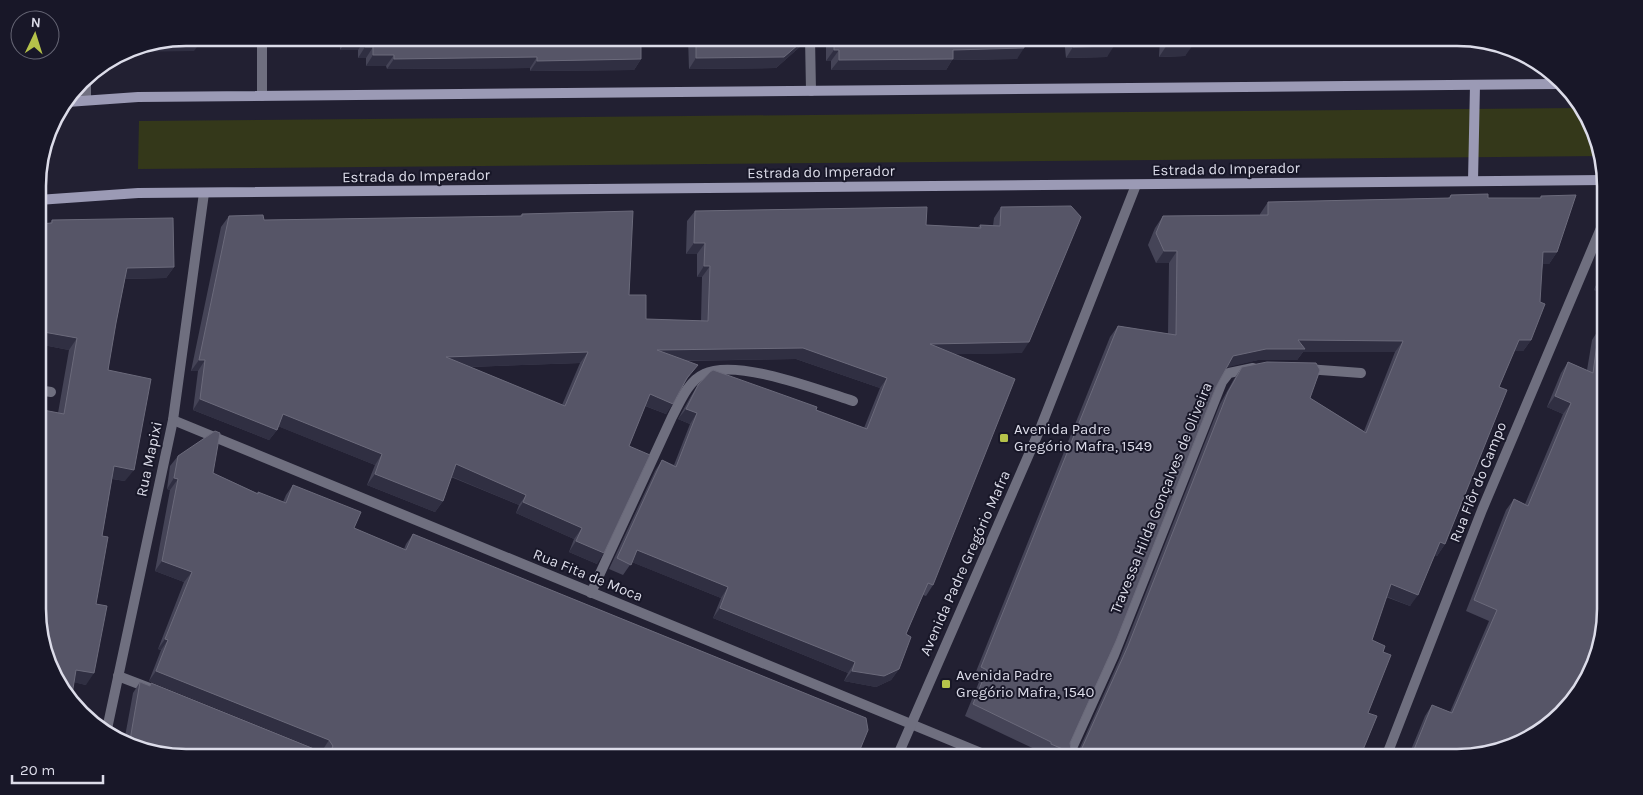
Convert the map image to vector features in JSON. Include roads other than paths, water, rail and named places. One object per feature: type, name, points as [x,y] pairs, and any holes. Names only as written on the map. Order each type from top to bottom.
[{"type":"main road","points":[[75,101],[138,97],[1553,84]]},
{"type":"main road","points":[[1473,181],[1474,85]]},
{"type":"main road","name":"Estrada do Imperador","points":[[47,199],[128,194],[204,193],[1597,180]]},
{"type":"street","points":[[262,47],[262,96]]},
{"type":"street","points":[[810,47],[811,91]]},
{"type":"street","points":[[86,88],[86,100]]},
{"type":"street","name":"Avenida Padre Gregório Mafra","points":[[901,748],[1040,429],[1136,184]]},
{"type":"street","name":"Rua Mapixi","points":[[109,725],[173,420],[204,193]]},
{"type":"street","name":"Rua Flôr do Campo","points":[[1389,748],[1482,510],[1597,238]]},
{"type":"street","name":"Travessa Hilda Gonçalves de Oliveira","points":[[1072,748],[1118,647],[1222,382],[1229,373],[1241,369],[1268,368]]},
{"type":"street","points":[[1296,368],[1361,373]]},
{"type":"street","points":[[591,593],[672,417],[686,392],[702,374],[724,370],[766,374],[853,401]]},
{"type":"street","name":"Rua Fita de Moca","points":[[173,420],[971,748]]},
{"type":"street","points":[[118,676],[165,695]]},
{"type":"place","name":"Avenida Padre Gregório Mafra, 1549","points":[[1004,438]]},
{"type":"place","name":"Avenida Padre Gregório Mafra, 1540","points":[[946,684]]}]
